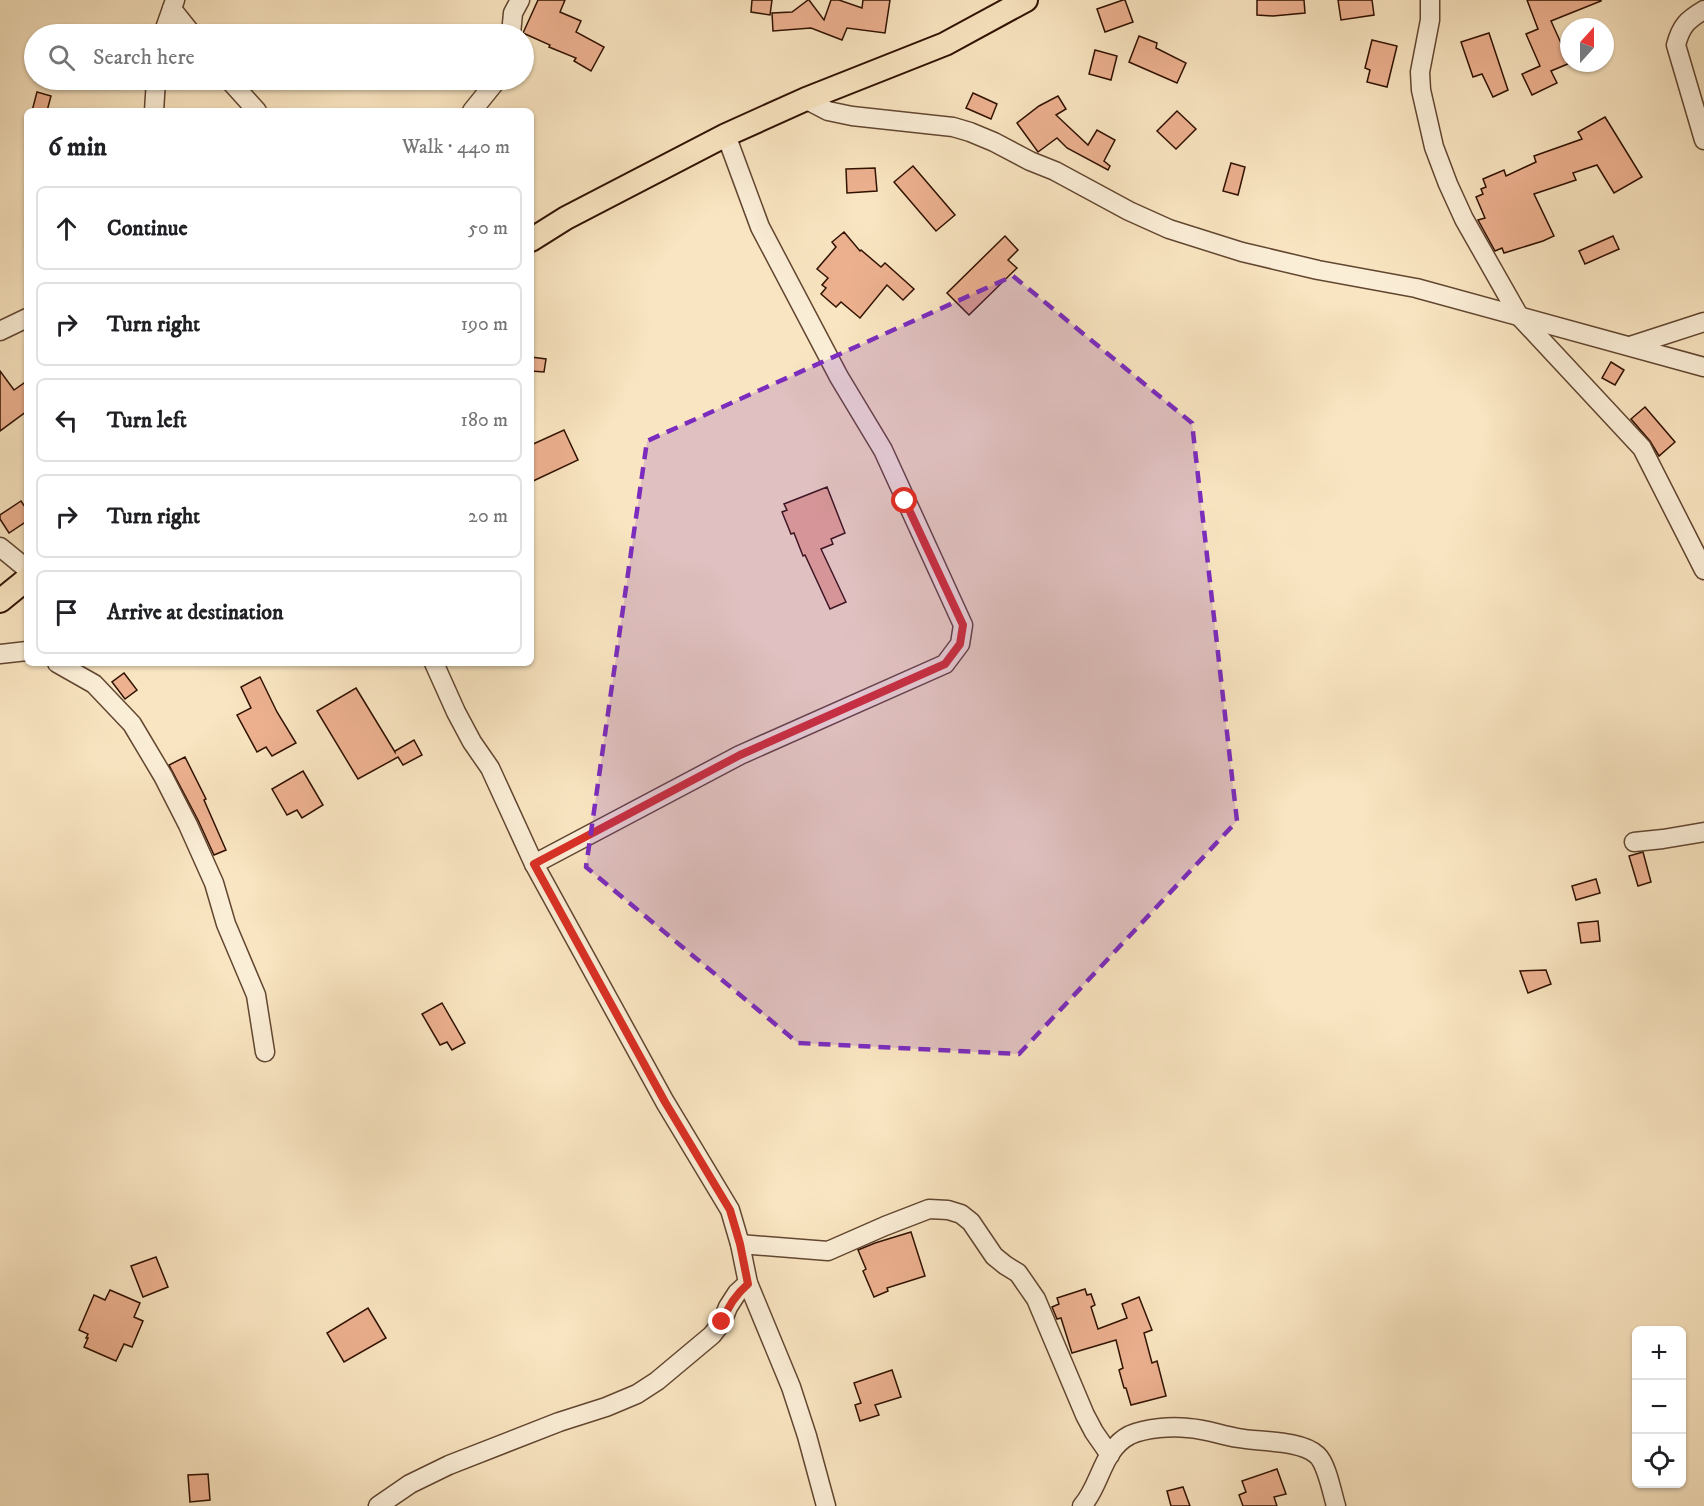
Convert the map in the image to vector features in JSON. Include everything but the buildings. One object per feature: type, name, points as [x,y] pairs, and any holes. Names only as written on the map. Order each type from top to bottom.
[{"type":"main road","points":[[534,238],[566,218],[726,135],[805,99],[945,44],[1026,0]]},
{"type":"main road","points":[[0,581],[24,579]]},
{"type":"main road","points":[[0,601],[24,581]]},
{"type":"street","points":[[512,24],[513,13],[520,0]]},
{"type":"street","points":[[1430,0],[1430,20],[1420,72],[1421,90],[1434,147],[1464,219],[1519,316],[1642,448],[1704,570]]},
{"type":"street","points":[[167,24],[173,5]]},
{"type":"street","points":[[173,5],[185,24]]},
{"type":"street","points":[[1704,10],[1688,19],[1679,32],[1676,45],[1704,140]]},
{"type":"street","points":[[154,108],[155,90]]},
{"type":"street","points":[[238,90],[254,108]]},
{"type":"street","points":[[474,108],[489,90]]},
{"type":"street","points":[[805,99],[828,111],[852,116],[953,127],[970,132],[1055,171],[1129,212],[1169,229],[1242,252],[1318,270],[1416,288],[1704,367]]},
{"type":"street","points":[[534,864],[740,755],[945,664],[960,644],[963,625],[883,450],[839,377],[760,227],[726,135]]},
{"type":"street","points":[[0,331],[24,319]]},
{"type":"street","points":[[1630,346],[1704,322]]},
{"type":"street","points":[[0,547],[24,567]]},
{"type":"street","points":[[0,654],[24,651]]},
{"type":"street","points":[[62,666],[94,684],[132,724],[163,776],[214,883],[226,924],[256,995],[265,1052]]},
{"type":"street","points":[[435,666],[456,712],[489,768],[534,864],[665,1102],[730,1210],[748,1284],[791,1388],[826,1506]]},
{"type":"street","points":[[1634,842],[1704,832]]},
{"type":"street","points":[[740,1244],[828,1251],[929,1209],[948,1210],[961,1214],[971,1222],[994,1256],[1018,1273],[1036,1299],[1085,1414],[1110,1455]]},
{"type":"street","points":[[378,1506],[410,1484],[449,1465],[559,1422],[606,1407],[637,1394],[657,1382],[712,1335],[722,1322],[737,1293],[748,1284]]},
{"type":"street","points":[[1082,1506],[1093,1490],[1103,1466],[1118,1445],[1129,1436],[1168,1428],[1188,1428],[1306,1448],[1317,1455],[1322,1463],[1336,1506]]},
{"type":"highlighted area","points":[[1013,276],[1192,423],[1237,821],[1019,1054],[798,1043],[586,867],[647,441]]},
{"type":"route","points":[[722,1322],[737,1293],[748,1284],[730,1210],[665,1102],[534,864],[740,755],[945,664],[960,644],[963,625],[905,501]]}]
